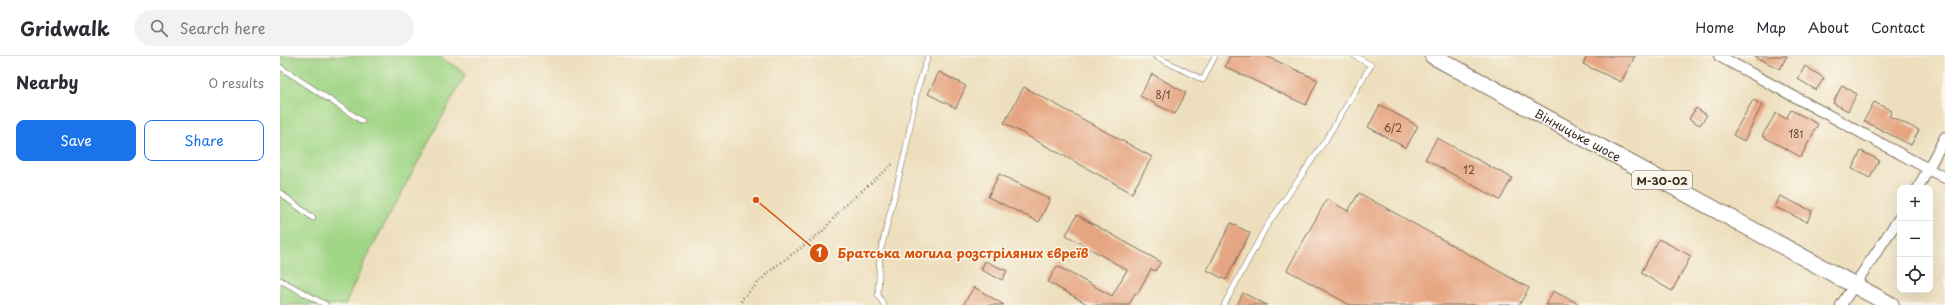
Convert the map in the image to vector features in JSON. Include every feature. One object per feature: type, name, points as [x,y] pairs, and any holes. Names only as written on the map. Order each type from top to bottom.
[{"type":"main road","name":"Вінницьке шосе","points":[[1433,56],[1891,305]]},
{"type":"street","points":[[1719,56],[1945,178]]},
{"type":"street","points":[[1920,185],[1945,137]]},
{"type":"street","points":[[1843,304],[1897,221]]},
{"type":"lane","points":[[884,305],[878,295],[880,253],[905,153],[917,90],[928,56]]},
{"type":"lane","points":[[1155,56],[1203,80],[1215,56]]},
{"type":"lane","points":[[1224,305],[1266,227],[1325,141],[1371,65],[1355,56]]},
{"type":"lane","points":[[280,67],[362,121]]},
{"type":"lane","points":[[280,193],[313,218]]},
{"type":"lane","points":[[280,280],[326,305]]},
{"type":"path","points":[[739,305],[743,298],[771,270],[822,232],[844,206],[905,153]]},
{"type":"green space","points":[[280,56],[438,56],[466,73],[365,260],[345,305],[280,305]]},
{"type":"building","points":[[1230,56],[1266,56],[1318,80],[1306,105],[1225,67]]},
{"type":"building","points":[[1587,56],[1635,56],[1621,82],[1583,64]]},
{"type":"building","points":[[1753,56],[1787,56],[1780,69]]},
{"type":"building","points":[[1805,66],[1824,78],[1816,90],[1798,79]]},
{"type":"building","points":[[939,72],[966,86],[956,108],[928,94]]},
{"type":"building","points":[[1152,74],[1186,93],[1175,114],[1140,96]]},
{"type":"building","points":[[1842,85],[1857,94],[1848,111],[1833,103]]},
{"type":"building","points":[[1024,87],[1152,157],[1132,193],[1004,123]]},
{"type":"building","points":[[1753,100],[1762,105],[1744,141],[1733,135]]},
{"type":"building","points":[[1874,102],[1892,111],[1889,116],[1919,130],[1911,145],[1864,121]]},
{"type":"building","points":[[1380,105],[1418,126],[1406,148],[1368,127]]},
{"type":"building","points":[[1696,108],[1707,115],[1700,125],[1689,119]]},
{"type":"building","points":[[1791,110],[1818,124],[1801,157],[1762,136],[1776,113],[1786,119]]},
{"type":"building","points":[[1437,138],[1512,178],[1500,200],[1425,159]]},
{"type":"building","points":[[1861,151],[1879,160],[1870,178],[1852,169]]},
{"type":"building","points":[[999,174],[1050,199],[1039,222],[988,197]]},
{"type":"building","points":[[1359,193],[1529,288],[1519,305],[1350,305],[1287,270],[1327,199],[1348,211]]},
{"type":"building","points":[[1780,196],[1812,211],[1807,222],[1775,207]]},
{"type":"building","points":[[1077,215],[1161,262],[1155,271],[1151,269],[1129,305],[1089,305],[1048,282],[1057,266],[1112,296],[1127,270],[1066,235]]},
{"type":"building","points":[[1231,223],[1250,233],[1226,280],[1207,270]]},
{"type":"building","points":[[1659,239],[1691,256],[1672,291],[1641,273]]},
{"type":"building","points":[[985,261],[1007,271],[1002,280],[981,270]]},
{"type":"building","points":[[974,287],[1004,305],[963,305]]},
{"type":"building","points":[[1553,291],[1581,305],[1546,305]]},
{"type":"building","points":[[1243,293],[1267,305],[1237,305]]},
{"type":"place","name":"Братська могила розстріляних євреїв","points":[[756,200]]}]
